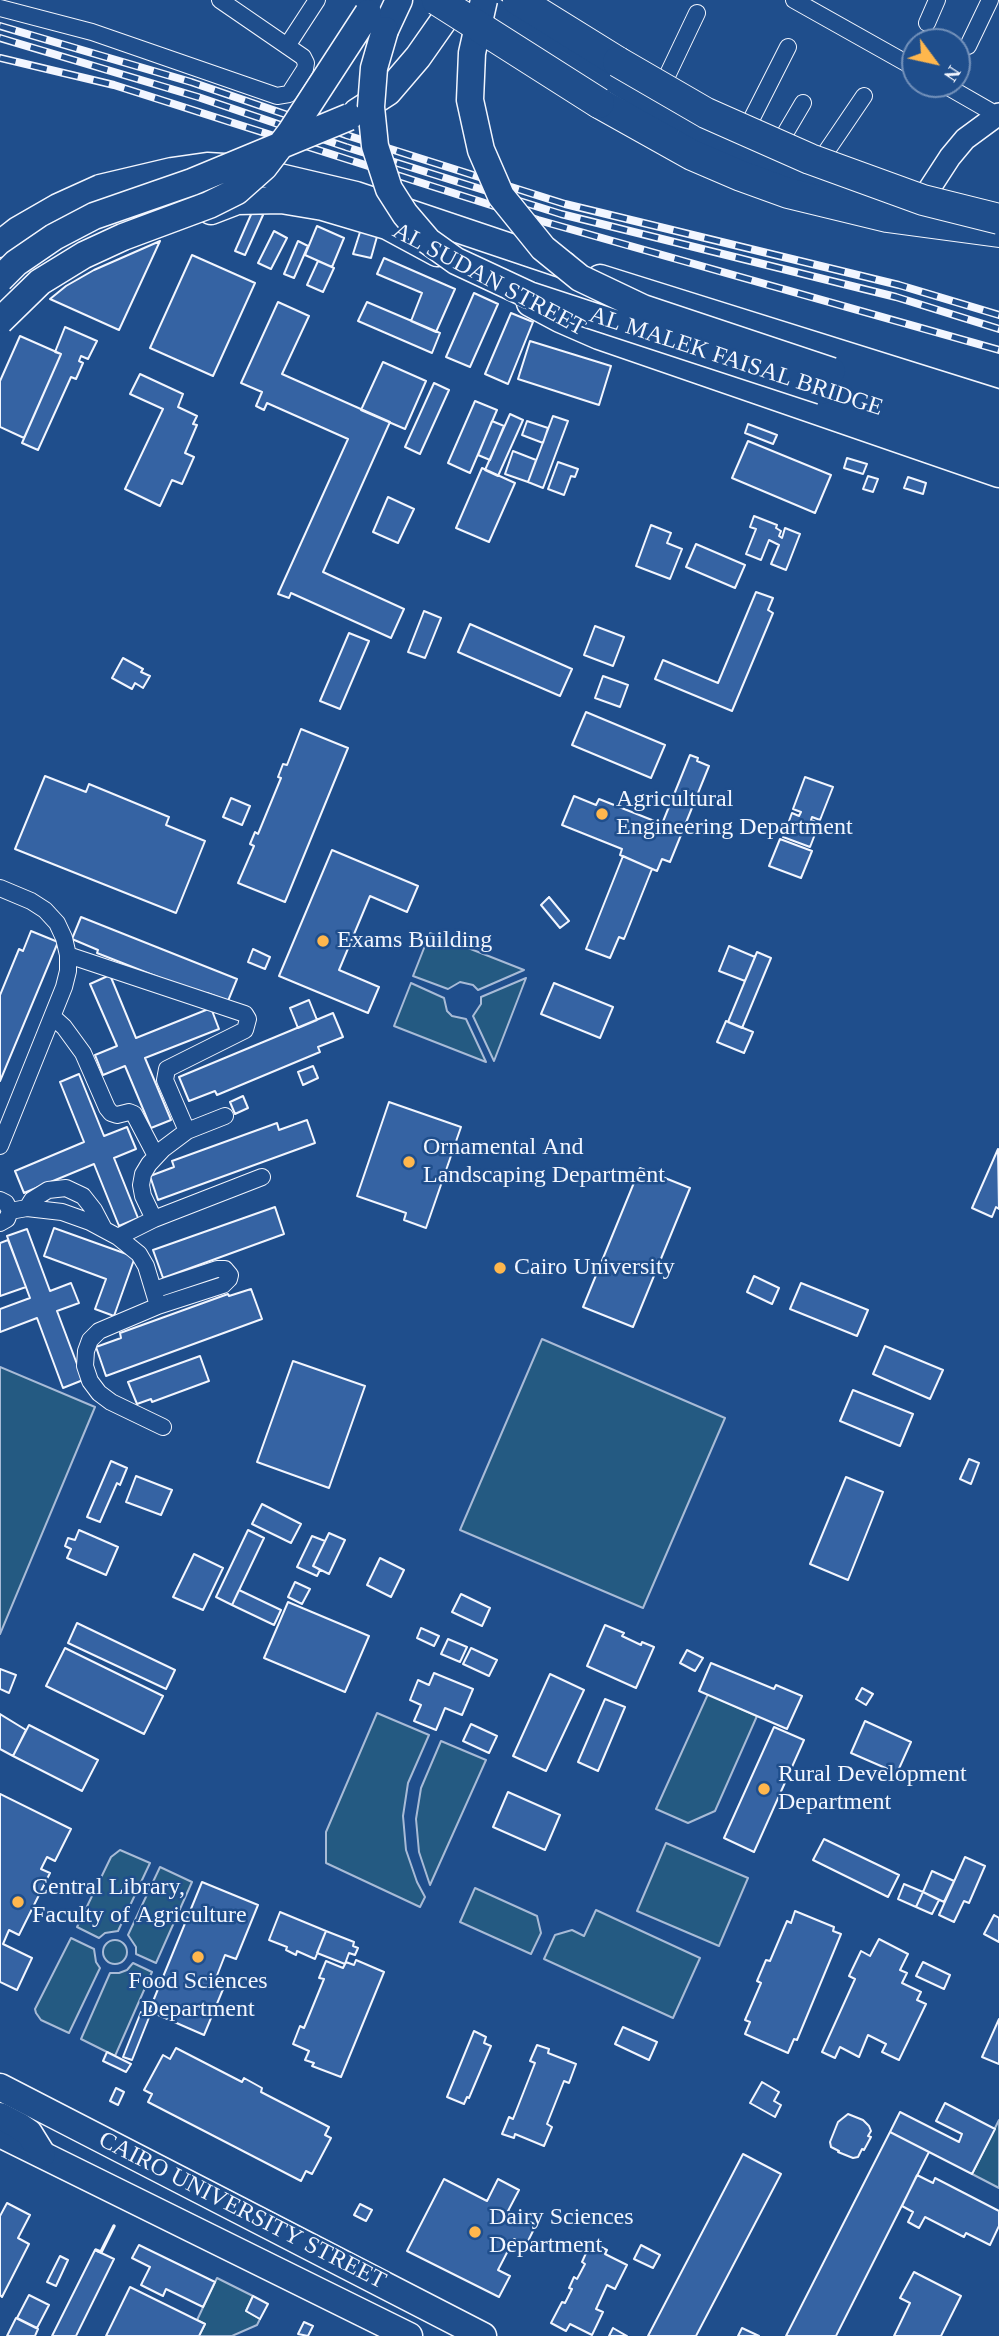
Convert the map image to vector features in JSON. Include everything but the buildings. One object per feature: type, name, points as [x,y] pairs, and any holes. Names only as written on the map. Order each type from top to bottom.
[{"type":"highway","points":[[437,0],[639,127],[692,155],[741,176],[812,199],[887,217],[999,232]]},
{"type":"highway","points":[[518,0],[677,97],[741,130],[810,159],[923,200],[999,221]]},
{"type":"main road","points":[[0,321],[40,282],[83,255],[209,205],[237,191],[264,167],[290,133],[377,0]]},
{"type":"main road","name":"AL MALEK FAISAL BRIDGE","points":[[399,0],[385,30],[374,68],[371,107],[375,146],[390,189],[405,214],[428,240],[456,261],[539,298],[999,449]]},
{"type":"main road","points":[[32,301],[0,277],[16,263],[54,237],[94,216],[192,183],[349,117],[388,92],[418,57],[458,0]]},
{"type":"main road","points":[[542,0],[710,103],[929,202],[999,221]]},
{"type":"main road","points":[[483,1],[655,107],[758,159],[807,178],[915,211],[929,202]]},
{"type":"main road","name":"AL MALEK FAISAL BRIDGE","points":[[483,1],[472,53],[470,100],[481,150],[501,196],[543,248],[580,278],[643,308],[999,426]]},
{"type":"main road","name":"AL SUDAN STREET","points":[[0,244],[18,230],[58,207],[100,188],[172,171],[207,166],[241,168],[356,195],[611,282],[999,403]]},
{"type":"main road","name":"AL SUDAN STREET","points":[[0,337],[32,301],[60,278],[92,259],[237,201],[281,200],[323,207],[387,226],[560,319],[599,336],[999,474]]},
{"type":"main road","points":[[599,336],[589,322],[588,305],[596,290],[611,282]]},
{"type":"main road","name":"CAIRO UNIVERSITY STREET","points":[[0,2087],[483,2336]]},
{"type":"main road","points":[[0,2116],[29,2133],[41,2154]]},
{"type":"main road","name":"CAIRO UNIVERSITY STREET","points":[[0,2134],[409,2336]]},
{"type":"street","points":[[0,8],[92,32],[277,96],[285,96],[292,91],[305,69],[303,57],[220,0]]},
{"type":"street","points":[[287,46],[317,0]]},
{"type":"street","points":[[794,0],[901,60]]},
{"type":"street","points":[[928,23],[937,0]]},
{"type":"street","points":[[971,40],[990,0]]},
{"type":"street","points":[[667,76],[697,13]]},
{"type":"street","points":[[750,122],[788,47]]},
{"type":"street","points":[[824,155],[864,96]]},
{"type":"street","points":[[929,202],[950,157],[965,139],[998,114],[969,98]]},
{"type":"street","points":[[783,137],[803,103]]},
{"type":"street","points":[[0,888],[45,910],[57,923],[68,955],[68,971],[53,1017],[0,1146]]},
{"type":"street","points":[[68,955],[245,1014],[248,1025],[245,1030],[167,1069],[165,1080],[187,1131]]},
{"type":"street","points":[[53,1017],[83,1053],[107,1108],[117,1115],[129,1112],[134,1114],[156,1156]]},
{"type":"street","points":[[154,1219],[143,1196],[143,1174],[156,1156],[187,1131],[225,1116]]},
{"type":"street","points":[[118,1237],[154,1219],[262,1177]]},
{"type":"street","points":[[27,1208],[32,1200],[48,1189],[66,1188],[83,1196],[104,1229]]},
{"type":"street","points":[[3,1211],[27,1208],[62,1212],[104,1229],[139,1254],[146,1266],[156,1298]]},
{"type":"street","points":[[156,1298],[216,1287],[210,1271],[156,1298],[99,1331],[90,1340],[85,1366],[90,1381],[99,1393],[111,1402],[163,1427]]},
{"type":"shaded area","points":[[430,933],[524,970],[478,990],[473,985],[460,982],[448,989],[413,976]]},
{"type":"shaded area","points":[[526,978],[494,1061],[473,1016],[481,1004],[481,997]]},
{"type":"shaded area","points":[[411,983],[444,998],[447,1011],[452,1016],[466,1019],[486,1062],[394,1026]]},
{"type":"shaded area","points":[[542,1339],[725,1418],[643,1608],[460,1530]]},
{"type":"shaded area","points":[[0,1367],[95,1407],[0,1634]]},
{"type":"shaded area","points":[[708,1694],[757,1716],[715,1811],[688,1823],[656,1809]]},
{"type":"shaded area","points":[[377,1713],[429,1735],[408,1783],[403,1816],[406,1850],[425,1897],[420,1907],[326,1863],[326,1832]]},
{"type":"shaded area","points":[[441,1741],[486,1760],[430,1885],[419,1852],[416,1819],[421,1788]]},
{"type":"shaded area","points":[[666,1843],[748,1878],[719,1946],[637,1911]]},
{"type":"shaded area","points":[[120,1850],[150,1863],[118,1931],[105,1933],[99,1938],[77,1927],[111,1857]]},
{"type":"shaded area","points":[[160,1867],[192,1882],[156,1963],[136,1954],[136,1947],[128,1935]]},
{"type":"shaded area","points":[[475,1888],[537,1916],[541,1933],[531,1954],[460,1922]]},
{"type":"shaded area","points":[[596,1910],[700,1958],[673,2018],[544,1959],[555,1935],[572,1930],[584,1936]]},
{"type":"shaded area","points":[[71,1938],[94,1949],[100,1968],[69,2033],[41,2020],[35,2009]]},
{"type":"shaded area","points":[[115,1940],[123,1944],[127,1952],[123,1960],[115,1964],[107,1960],[103,1952],[107,1944]]},
{"type":"shaded area","points":[[133,1963],[152,1972],[115,2056],[81,2039],[110,1973],[127,1970]]},
{"type":"shaded area","points":[[999,2120],[999,2188],[972,2174]]},
{"type":"shaded area","points":[[217,2278],[253,2296],[246,2311],[260,2319],[257,2325],[232,2336],[199,2336],[205,2324],[197,2320]]},
{"type":"railway","points":[[0,26],[191,82],[346,135],[565,204],[899,285],[999,315]]},
{"type":"railway","points":[[0,38],[198,97],[346,147],[561,214],[896,297],[999,329]]},
{"type":"railway","points":[[0,58],[114,85],[538,220],[999,350]]},
{"type":"wall","points":[[96,2250],[101,2252],[114,2226]]},
{"type":"place","name":"Agricultural Engineering Department","points":[[602,814]]},
{"type":"place","name":"Exams Building","points":[[323,941]]},
{"type":"place","name":"Ornamental And Landscaping Department","points":[[409,1162]]},
{"type":"place","name":"Cairo University","points":[[500,1268]]},
{"type":"place","name":"Rural Development Department","points":[[764,1789]]},
{"type":"place","name":"Central Library, Faculty of Agriculture","points":[[18,1902]]},
{"type":"place","name":"Food Sciences Department","points":[[198,1957]]},
{"type":"place","name":"Dairy Sciences Department","points":[[475,2232]]}]
